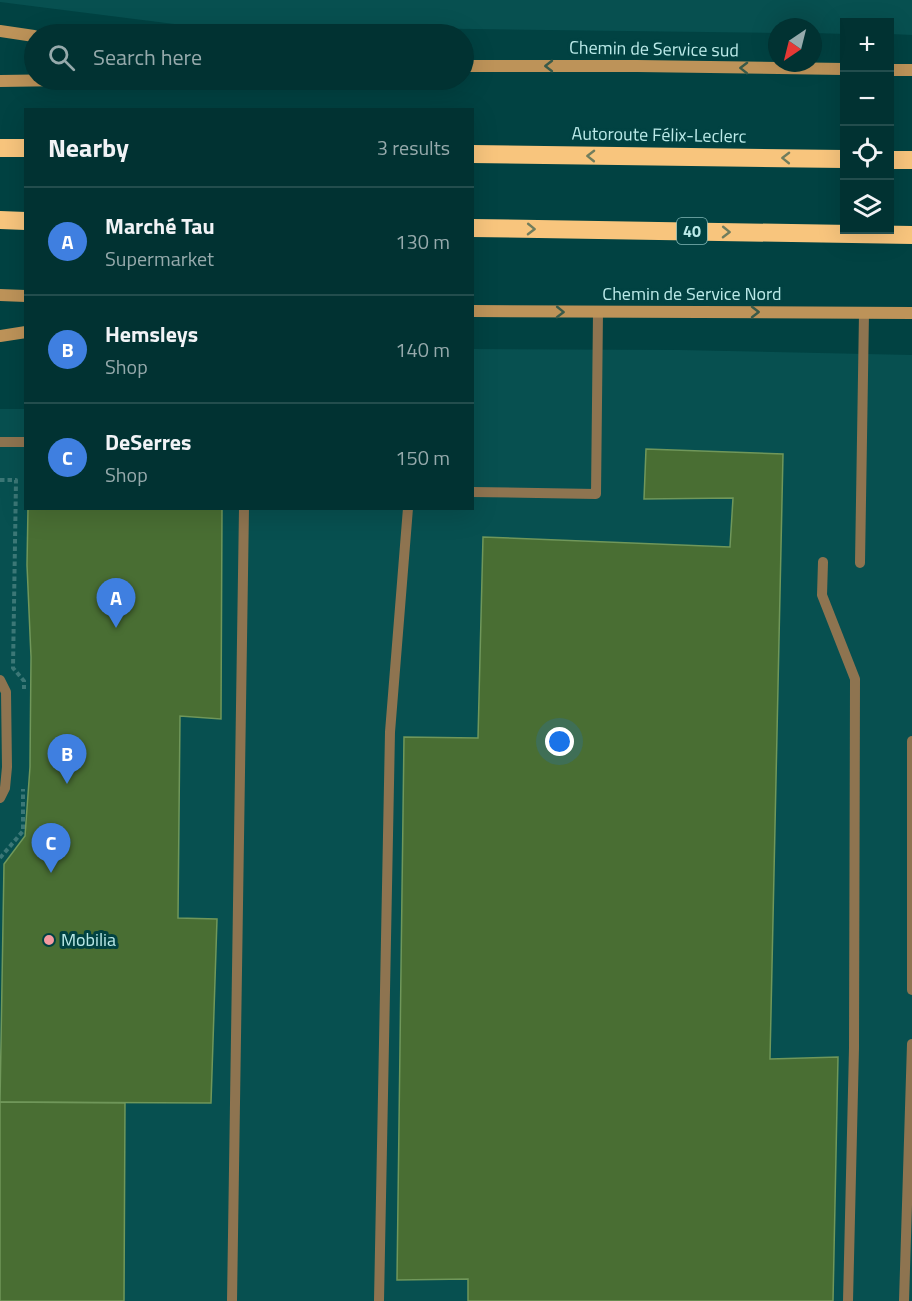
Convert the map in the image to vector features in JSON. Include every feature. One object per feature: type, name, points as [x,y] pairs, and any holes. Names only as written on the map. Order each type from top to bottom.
[{"type":"highway","points":[[0,148],[24,148]]},
{"type":"highway","name":"Autoroute Félix-Leclerc","points":[[474,154],[840,159]]},
{"type":"highway","points":[[894,160],[912,160]]},
{"type":"highway","points":[[0,220],[24,221]]},
{"type":"highway","name":"40","points":[[474,228],[912,235]]},
{"type":"main road","points":[[0,31],[24,35]]},
{"type":"main road","name":"Chemin de Service sud","points":[[474,66],[840,69]]},
{"type":"main road","points":[[894,70],[912,70]]},
{"type":"main road","points":[[0,81],[24,81]]},
{"type":"main road","points":[[0,295],[24,296]]},
{"type":"main road","name":"Chemin de Service Nord","points":[[474,311],[912,313]]},
{"type":"main road","points":[[0,336],[24,332]]},
{"type":"lane","points":[[474,492],[596,494],[598,312]]},
{"type":"lane","points":[[860,563],[864,313]]},
{"type":"lane","points":[[0,442],[24,442]]},
{"type":"lane","points":[[232,1301],[244,510]]},
{"type":"lane","points":[[379,1301],[390,732],[408,510]]},
{"type":"lane","points":[[823,562],[822,595],[855,679],[854,1048],[848,1301]]},
{"type":"lane","points":[[0,680],[6,692],[7,774],[5,788],[0,798]]},
{"type":"lane","points":[[912,741],[912,990]]},
{"type":"lane","points":[[904,1301],[912,1044]]},
{"type":"path","points":[[0,480],[16,480]]},
{"type":"shaded area","points":[[0,0],[912,0],[912,35],[894,34],[894,18],[840,18],[840,34],[822,33],[822,18],[768,18],[768,33],[474,29],[474,24],[174,24],[0,2]]},
{"type":"shaded area","points":[[474,349],[680,350],[912,355],[912,1301],[0,1301],[0,409],[24,409],[24,510],[474,510]]},
{"type":"building","points":[[646,449],[783,454],[770,1059],[838,1057],[833,1301],[468,1301],[468,1279],[397,1280],[404,737],[478,738],[483,537],[730,547],[733,498],[644,499]]},
{"type":"building","points":[[28,510],[222,510],[221,719],[180,716],[178,918],[217,919],[211,1103],[0,1102],[4,864],[25,836],[30,767],[31,657],[27,565]]},
{"type":"building","points":[[0,1102],[125,1103],[124,1301],[0,1301]]},
{"type":"place","name":"Marché Tau","points":[[116,628]]},
{"type":"place","name":"Hemsleys","points":[[67,784]]},
{"type":"place","name":"DeSerres","points":[[51,873]]},
{"type":"place","name":"Mobilia","points":[[49,940]]}]
